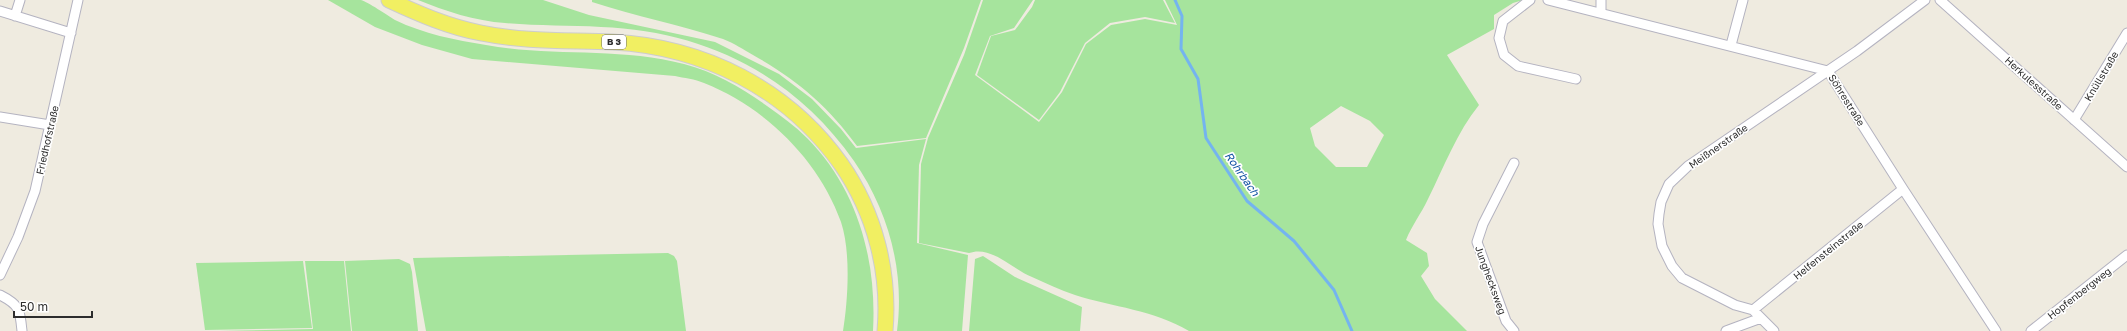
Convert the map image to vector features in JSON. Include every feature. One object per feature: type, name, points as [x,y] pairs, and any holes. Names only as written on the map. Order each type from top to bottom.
[{"type":"main road","name":"B 3","points":[[389,0],[420,14],[456,27],[482,33],[512,38],[615,42],[667,49],[700,58],[735,72],[765,89],[807,124],[831,150],[864,203],[882,261],[886,288],[885,331]]},
{"type":"street","points":[[15,16],[20,0]]},
{"type":"street","name":"Friedhofstraße","points":[[0,275],[18,237],[35,191],[78,0]]},
{"type":"street","points":[[1530,0],[1503,21],[1499,38],[1504,55],[1518,66],[1576,80]]},
{"type":"street","name":"Söhrestraße","points":[[1548,0],[1731,45],[1828,71],[1902,189],[1996,331]]},
{"type":"street","points":[[1601,0],[1601,13]]},
{"type":"street","points":[[1731,45],[1743,0]]},
{"type":"street","name":"Meißnerstraße","points":[[1774,331],[1753,310],[1735,305],[1682,278],[1672,266],[1662,246],[1658,224],[1661,202],[1669,184],[1688,166],[1828,71],[1925,0]]},
{"type":"street","name":"Herkulesstraße","points":[[1940,0],[2127,167]]},
{"type":"street","points":[[0,11],[71,33]]},
{"type":"street","name":"Knüllstraße","points":[[2074,120],[2127,33]]},
{"type":"street","points":[[0,117],[50,125]]},
{"type":"street","name":"Junghecksweg","points":[[1514,163],[1483,224],[1477,242],[1506,321],[1514,331]]},
{"type":"street","name":"Helfensteinstraße","points":[[1753,310],[1902,189]]},
{"type":"street","name":"Hopfenbergweg","points":[[2031,331],[2127,255]]},
{"type":"street","points":[[0,295],[16,305],[20,312],[22,331]]},
{"type":"street","points":[[1726,331],[1761,318]]},
{"type":"green space","points":[[328,0],[361,0],[406,25],[451,39],[511,49],[635,56],[684,64],[707,71],[758,99],[793,125],[825,158],[851,203],[861,227],[872,278],[873,331],[843,331],[848,276],[846,247],[841,222],[831,199],[819,178],[804,157],[787,138],[748,106],[726,93],[704,83],[675,76],[472,59],[422,45],[375,27]]},
{"type":"green space","points":[[418,0],[543,0],[589,15],[715,42],[779,74],[812,99],[841,129],[856,148],[926,139],[919,165],[917,243],[968,255],[962,331],[897,331],[899,308],[896,263],[885,220],[866,180],[854,161],[830,131],[804,104],[775,82],[744,63],[711,48],[676,38],[639,30],[494,22],[460,15]]},
{"type":"green space","points":[[592,0],[981,0],[964,48],[926,138],[857,146],[835,118],[810,94],[769,64],[735,45],[723,39],[625,12],[592,2]]},
{"type":"green space","points":[[983,0],[1033,0],[1014,28],[990,36],[975,75],[1039,122],[1062,92],[1086,44],[1111,25],[1145,19],[1177,25],[1165,0],[1523,0],[1513,3],[1494,15],[1494,29],[1447,55],[1479,105],[1457,138],[1406,240],[1427,253],[1429,266],[1421,276],[1435,299],[1467,331],[1189,331],[1162,318],[1064,291],[1024,273],[1001,259],[985,252],[977,251],[969,253],[919,243],[921,164],[928,138],[964,55]],"holes":[[[1341,106],[1370,121],[1384,135],[1367,167],[1336,167],[1315,146],[1310,128]]]},
{"type":"green space","points":[[1035,0],[1163,0],[1175,23],[1145,17],[1110,23],[1085,43],[1060,92],[1039,120],[977,75],[991,36],[1015,30],[1032,7]]},
{"type":"green space","points":[[668,253],[674,256],[677,261],[686,331],[426,331],[413,258]]},
{"type":"green space","points":[[983,256],[1015,277],[1082,307],[1080,331],[969,331],[975,259]]},
{"type":"green space","points":[[399,259],[410,264],[418,331],[352,331],[345,261]]},
{"type":"green space","points":[[303,261],[312,328],[205,330],[196,263]]},
{"type":"green space","points":[[305,261],[344,261],[351,331],[219,331],[313,329]]},
{"type":"waterway","name":"Rohrbach","points":[[1175,0],[1182,16],[1181,49],[1198,79],[1206,138],[1247,201],[1294,241],[1334,290],[1352,331]]}]
